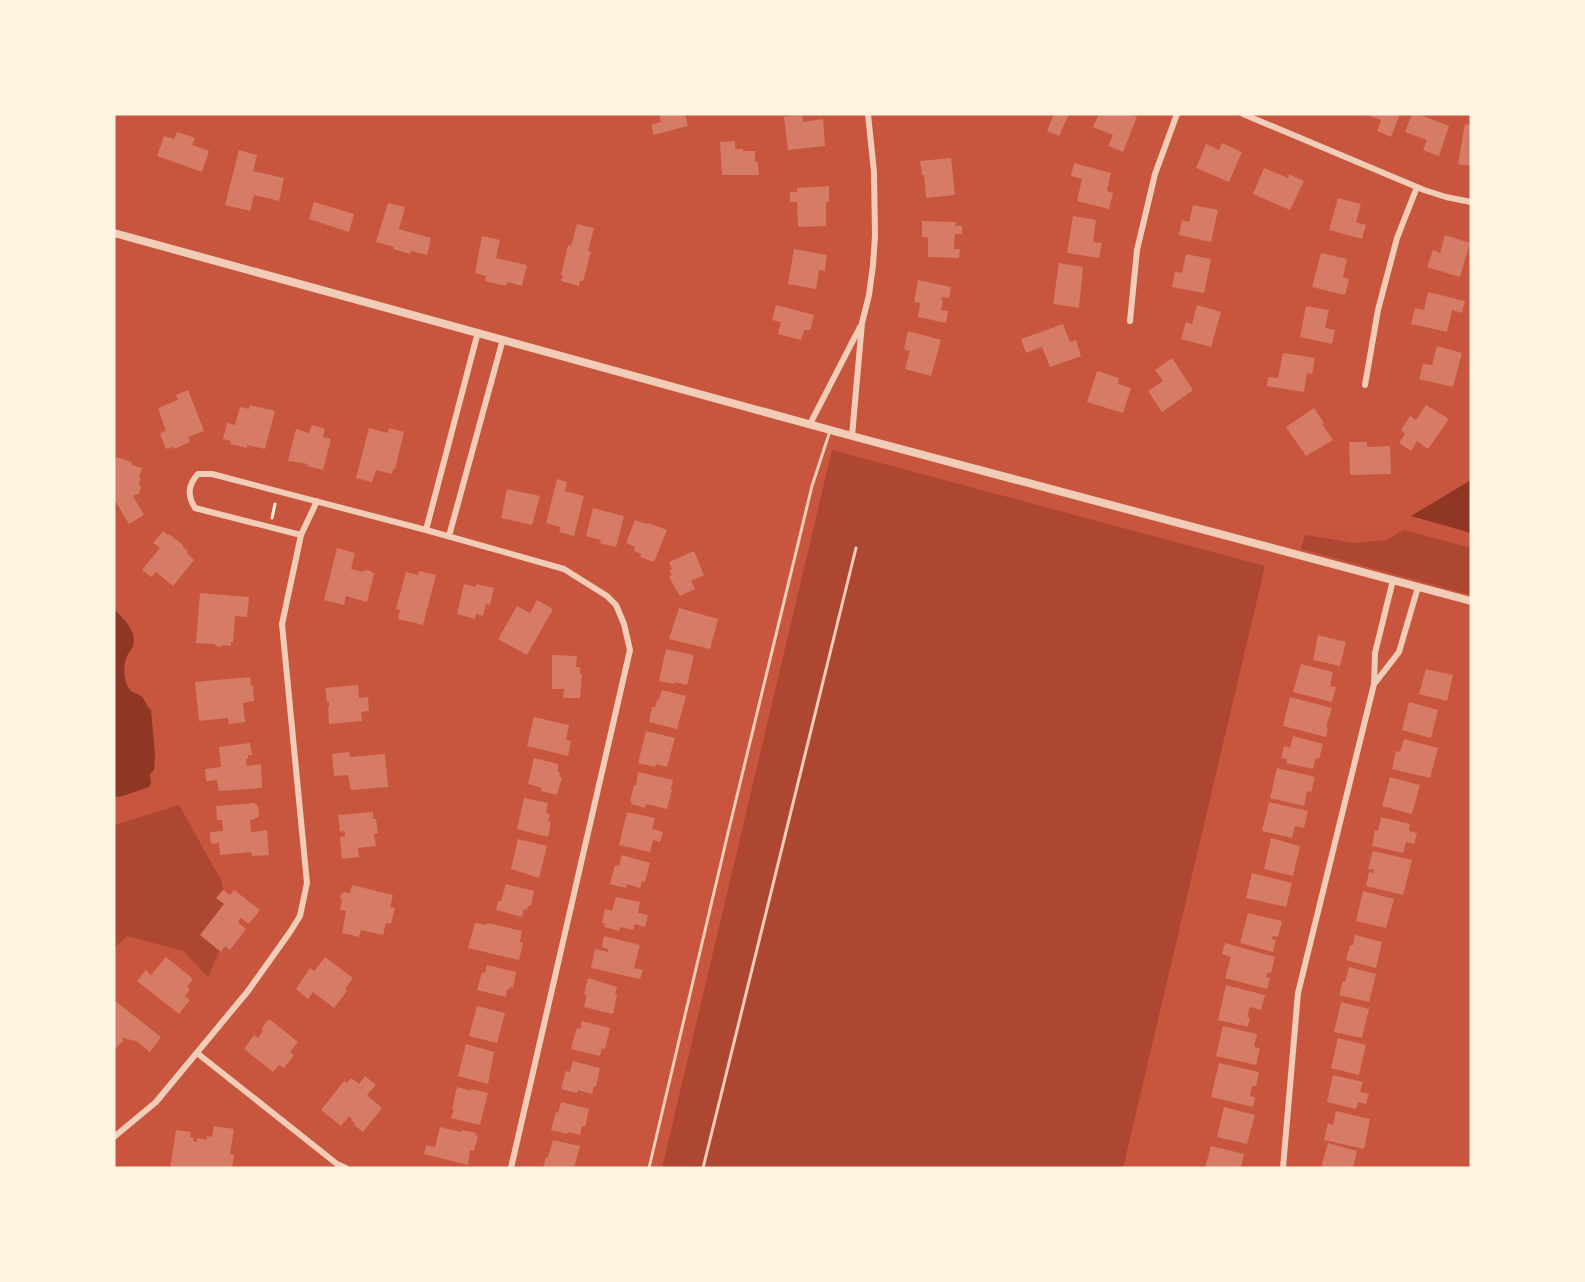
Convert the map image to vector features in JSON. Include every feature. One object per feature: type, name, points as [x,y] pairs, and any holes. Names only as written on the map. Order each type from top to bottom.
[{"type":"street","points":[[852,436],[862,323],[869,295],[875,236],[874,172],[868,114]]},
{"type":"street","points":[[1130,321],[1137,250],[1155,174],[1177,114]]},
{"type":"street","points":[[1243,114],[1417,187],[1446,197],[1471,202]]},
{"type":"street","points":[[1365,386],[1378,310],[1397,238],[1417,187]]},
{"type":"street","points":[[114,233],[852,436],[1471,601]]},
{"type":"street","points":[[810,424],[862,323]]},
{"type":"street","points":[[426,530],[478,332]]},
{"type":"street","points":[[448,536],[503,339]]},
{"type":"street","points":[[301,535],[195,508],[189,492],[191,482],[198,474],[212,474],[564,569],[607,596],[616,605],[624,624],[630,650],[511,1168]]},
{"type":"street","points":[[114,1137],[156,1102],[248,991],[300,916],[307,883],[282,624],[301,535],[317,501]]},
{"type":"street","points":[[1283,1168],[1298,993],[1374,684],[1375,652],[1393,580]]},
{"type":"street","points":[[1374,684],[1400,652],[1418,587]]},
{"type":"street","points":[[197,1053],[337,1164],[346,1168]]},
{"type":"lane","points":[[649,1168],[810,497],[831,430]]},
{"type":"lane","points":[[703,1168],[856,548]]},
{"type":"path","points":[[272,522],[275,504]]},
{"type":"shaded area","points":[[832,450],[1265,566],[1123,1168],[662,1168]]},
{"type":"shaded area","points":[[1471,480],[1471,533],[1411,516]]},
{"type":"shaded area","points":[[1404,530],[1471,548],[1471,595],[1301,549],[1305,535],[1355,543],[1386,540]]},
{"type":"shaded area","points":[[114,609],[132,631],[134,641],[125,662],[125,679],[129,689],[141,696],[151,710],[155,754],[154,770],[150,774],[149,787],[114,797]]},
{"type":"shaded area","points":[[179,805],[221,880],[232,924],[208,977],[183,951],[127,936],[114,948],[114,825]]},
{"type":"building","points":[[659,114],[685,114],[688,126],[654,135],[651,125],[661,122]]},
{"type":"building","points":[[1054,114],[1069,114],[1059,136],[1047,131]]},
{"type":"building","points":[[1099,114],[1130,114],[1137,117],[1123,152],[1108,146],[1113,135],[1093,127]]},
{"type":"building","points":[[1365,114],[1400,114],[1391,137],[1377,131],[1381,120]]},
{"type":"building","points":[[1412,114],[1418,114],[1449,126],[1439,156],[1423,150],[1427,140],[1405,132]]},
{"type":"building","points":[[802,115],[803,122],[823,119],[825,146],[788,150],[784,117]]},
{"type":"building","points":[[1465,124],[1471,125],[1471,166],[1458,164]]},
{"type":"building","points":[[177,132],[195,138],[192,145],[209,151],[202,172],[157,156],[164,136],[174,139]]},
{"type":"building","points":[[735,141],[735,149],[755,151],[755,162],[758,162],[759,175],[722,175],[720,142]]},
{"type":"building","points":[[1222,143],[1242,152],[1229,182],[1196,168],[1206,144],[1219,150]]},
{"type":"building","points":[[239,150],[257,155],[253,171],[284,178],[279,201],[254,195],[250,211],[225,205]]},
{"type":"building","points":[[951,158],[955,195],[926,198],[920,161]]},
{"type":"building","points":[[1074,163],[1111,173],[1107,191],[1113,193],[1109,209],[1077,201],[1082,179],[1071,176]]},
{"type":"building","points":[[1264,168],[1288,178],[1289,174],[1304,181],[1290,210],[1253,194]]},
{"type":"building","points":[[829,186],[826,226],[798,227],[797,202],[790,202],[790,192],[797,192],[797,188]]},
{"type":"building","points":[[1338,198],[1361,204],[1356,222],[1366,225],[1362,239],[1329,230]]},
{"type":"building","points":[[314,202],[354,214],[349,232],[309,219]]},
{"type":"building","points":[[388,203],[405,207],[399,229],[431,238],[427,255],[411,251],[410,254],[376,242]]},
{"type":"building","points":[[1193,205],[1218,210],[1211,242],[1179,235],[1182,220],[1189,222]]},
{"type":"building","points":[[1073,216],[1096,220],[1093,242],[1102,243],[1099,258],[1067,253]]},
{"type":"building","points":[[922,221],[956,222],[955,226],[962,226],[962,234],[955,234],[954,249],[960,249],[959,258],[928,257],[928,238],[922,237]]},
{"type":"building","points":[[577,224],[594,228],[588,251],[591,252],[583,281],[580,281],[579,286],[561,281],[568,245],[571,246]]},
{"type":"building","points":[[1445,235],[1470,243],[1460,277],[1427,267],[1433,250],[1440,253]]},
{"type":"building","points":[[482,236],[500,240],[496,258],[527,265],[522,286],[507,282],[506,286],[485,281],[486,276],[475,273]]},
{"type":"building","points":[[794,249],[827,255],[825,271],[819,270],[816,289],[788,284]]},
{"type":"building","points":[[1321,253],[1347,259],[1343,277],[1349,279],[1345,295],[1312,287]]},
{"type":"building","points":[[1186,254],[1211,259],[1204,293],[1172,287],[1175,271],[1182,273]]},
{"type":"building","points":[[1059,263],[1083,267],[1079,308],[1053,304]]},
{"type":"building","points":[[918,280],[951,287],[949,298],[942,297],[941,300],[943,300],[941,310],[948,311],[946,323],[918,317],[920,303],[914,302]]},
{"type":"building","points":[[1428,292],[1465,301],[1462,313],[1452,310],[1447,332],[1411,324],[1415,308],[1424,310]]},
{"type":"building","points":[[776,305],[814,315],[810,330],[804,330],[801,340],[778,334],[781,322],[772,320]]},
{"type":"building","points":[[1197,305],[1221,312],[1211,347],[1181,339],[1186,322],[1192,324]]},
{"type":"building","points":[[1306,306],[1329,310],[1325,328],[1335,330],[1332,344],[1300,337]]},
{"type":"building","points":[[1063,324],[1070,342],[1076,340],[1081,356],[1050,367],[1042,347],[1026,353],[1021,339]]},
{"type":"building","points":[[908,331],[941,340],[931,376],[905,369],[910,351],[904,349]]},
{"type":"building","points":[[1437,346],[1462,353],[1453,387],[1419,379],[1423,364],[1432,365]]},
{"type":"building","points":[[1283,353],[1315,358],[1312,374],[1307,373],[1304,392],[1267,386],[1268,377],[1278,378]]},
{"type":"building","points":[[1172,358],[1193,390],[1162,412],[1148,391],[1163,381],[1155,370]]},
{"type":"building","points":[[1097,371],[1119,378],[1118,384],[1131,388],[1123,413],[1087,402]]},
{"type":"building","points":[[188,390],[204,431],[188,437],[190,442],[174,449],[173,447],[166,449],[160,433],[166,431],[158,408],[178,400],[176,395]]},
{"type":"building","points":[[250,405],[275,411],[265,449],[230,444],[231,441],[223,439],[227,423],[235,425],[240,407],[249,409]]},
{"type":"building","points":[[1426,405],[1449,419],[1428,449],[1417,441],[1411,451],[1399,443],[1405,434],[1401,430],[1410,416],[1416,420]]},
{"type":"building","points":[[1314,408],[1333,440],[1306,456],[1286,427]]},
{"type":"building","points":[[312,425],[325,429],[323,437],[331,439],[323,470],[307,466],[308,464],[288,461],[296,429],[309,433]]},
{"type":"building","points":[[369,428],[388,433],[389,428],[404,432],[392,474],[376,470],[372,482],[356,478]]},
{"type":"building","points":[[1349,442],[1367,442],[1367,447],[1390,446],[1391,474],[1350,475]]},
{"type":"building","points":[[116,457],[142,468],[139,477],[141,477],[139,484],[141,487],[139,494],[133,496],[144,515],[129,524],[114,499]]},
{"type":"building","points":[[557,479],[567,482],[565,491],[584,496],[574,536],[559,532],[561,527],[546,523]]},
{"type":"building","points":[[507,489],[540,496],[532,525],[501,518]]},
{"type":"building","points":[[593,508],[624,516],[616,547],[586,536]]},
{"type":"building","points":[[635,520],[667,530],[654,562],[640,557],[641,554],[634,551],[635,547],[626,543]]},
{"type":"building","points":[[163,531],[183,545],[194,560],[173,586],[156,572],[151,577],[142,570],[160,548],[153,543]]},
{"type":"building","points":[[337,548],[355,553],[351,569],[362,572],[371,571],[374,574],[367,602],[346,596],[344,605],[324,600]]},
{"type":"building","points":[[694,551],[704,575],[691,581],[695,589],[680,596],[669,576],[672,575],[669,570],[672,569],[669,562]]},
{"type":"building","points":[[419,571],[436,575],[423,625],[398,619],[400,610],[396,609],[406,572],[418,575]]},
{"type":"building","points":[[464,584],[494,588],[490,605],[486,604],[483,616],[476,614],[475,619],[457,614]]},
{"type":"building","points":[[200,593],[249,597],[247,617],[235,616],[231,646],[221,647],[214,644],[196,643]]},
{"type":"building","points":[[537,600],[553,609],[527,655],[498,639],[517,606],[530,613]]},
{"type":"building","points":[[679,608],[718,619],[710,649],[669,639]]},
{"type":"building","points":[[1318,635],[1346,642],[1340,666],[1313,660]]},
{"type":"building","points":[[666,649],[694,655],[687,685],[659,681]]},
{"type":"building","points":[[552,655],[577,656],[576,667],[580,667],[580,674],[582,674],[580,698],[563,698],[564,689],[552,689]]},
{"type":"building","points":[[1301,664],[1333,672],[1330,686],[1336,687],[1332,702],[1293,692]]},
{"type":"building","points":[[1426,669],[1453,675],[1447,701],[1419,694]]},
{"type":"building","points":[[250,677],[254,701],[243,703],[245,722],[229,724],[228,718],[199,721],[195,682]]},
{"type":"building","points":[[358,685],[359,698],[368,697],[369,711],[361,712],[362,721],[329,724],[329,702],[327,702],[325,688]]},
{"type":"building","points":[[662,690],[686,696],[677,729],[649,722],[652,707],[655,707]]},
{"type":"building","points":[[1290,697],[1332,708],[1326,727],[1328,728],[1326,737],[1283,726]]},
{"type":"building","points":[[1409,702],[1438,710],[1431,738],[1402,730]]},
{"type":"building","points":[[534,717],[569,725],[566,740],[571,741],[568,756],[527,746]]},
{"type":"building","points":[[646,731],[675,738],[667,767],[638,763]]},
{"type":"building","points":[[1293,736],[1323,744],[1319,759],[1316,758],[1313,769],[1286,763],[1287,759],[1281,758],[1284,746],[1290,748]]},
{"type":"building","points":[[1404,739],[1438,748],[1430,778],[1392,769],[1396,751],[1400,752]]},
{"type":"building","points":[[250,743],[252,755],[248,755],[246,759],[247,766],[261,764],[262,788],[219,791],[217,780],[206,781],[205,769],[221,767],[219,747]]},
{"type":"building","points":[[349,752],[350,757],[385,754],[388,787],[351,790],[348,775],[334,776],[332,754]]},
{"type":"building","points":[[534,758],[558,764],[559,777],[562,777],[557,795],[541,791],[542,788],[528,784]]},
{"type":"building","points":[[1277,768],[1315,777],[1311,792],[1307,791],[1304,806],[1270,798]]},
{"type":"building","points":[[638,772],[673,780],[667,809],[646,804],[645,808],[631,804]]},
{"type":"building","points":[[1390,777],[1420,785],[1412,814],[1382,806]]},
{"type":"building","points":[[524,798],[548,803],[546,813],[550,814],[548,821],[551,822],[548,837],[517,829]]},
{"type":"building","points":[[1269,802],[1308,811],[1304,828],[1295,826],[1292,838],[1262,831]]},
{"type":"building","points":[[254,803],[258,806],[259,816],[250,820],[251,832],[267,830],[269,855],[252,856],[251,852],[220,855],[219,843],[211,844],[210,832],[223,831],[222,820],[217,820],[216,806]]},
{"type":"building","points":[[373,812],[378,833],[374,834],[376,846],[358,848],[359,857],[342,859],[340,837],[345,836],[345,831],[340,832],[338,815]]},
{"type":"building","points":[[627,812],[655,818],[652,829],[663,832],[660,842],[653,840],[650,852],[619,845]]},
{"type":"building","points":[[1381,817],[1410,824],[1409,831],[1417,833],[1414,844],[1406,842],[1403,853],[1372,846],[1375,830],[1378,831]]},
{"type":"building","points":[[1271,838],[1300,846],[1293,876],[1264,869]]},
{"type":"building","points":[[518,839],[547,846],[539,878],[511,869]]},
{"type":"building","points":[[1373,851],[1412,860],[1403,895],[1366,886],[1369,872],[1373,873],[1374,870],[1368,869]]},
{"type":"building","points":[[622,855],[650,863],[645,882],[642,881],[640,888],[627,884],[626,888],[610,884],[615,865],[619,866]]},
{"type":"building","points":[[1252,873],[1292,883],[1286,907],[1246,898]]},
{"type":"building","points":[[506,884],[534,891],[531,906],[528,906],[527,910],[524,909],[522,917],[496,910]]},
{"type":"building","points":[[352,885],[393,895],[390,907],[395,908],[391,924],[386,923],[383,935],[361,930],[359,937],[342,933],[346,911],[340,910],[342,900],[340,898],[345,892],[350,893]]},
{"type":"building","points":[[223,890],[230,895],[234,890],[260,910],[249,924],[241,918],[238,922],[246,929],[230,950],[225,946],[221,952],[200,935],[224,904],[216,898]]},
{"type":"building","points":[[1363,891],[1394,899],[1386,928],[1356,921]]},
{"type":"building","points":[[616,897],[640,902],[638,913],[648,915],[645,927],[635,924],[633,930],[620,927],[619,931],[604,927],[605,924],[602,923],[605,909],[612,911]]},
{"type":"building","points":[[1248,913],[1282,921],[1278,937],[1273,936],[1272,939],[1276,940],[1273,952],[1240,943]]},
{"type":"building","points":[[475,923],[486,925],[487,923],[522,931],[520,942],[523,943],[519,960],[468,948]]},
{"type":"building","points":[[1355,935],[1382,942],[1376,968],[1346,960]]},
{"type":"building","points":[[604,936],[640,945],[634,968],[643,970],[640,979],[591,968],[595,949],[608,952],[608,949],[602,947]]},
{"type":"building","points":[[1225,943],[1275,957],[1271,973],[1268,972],[1266,977],[1270,978],[1267,989],[1225,978],[1231,957],[1222,954]]},
{"type":"building","points":[[166,957],[193,979],[187,987],[190,989],[185,996],[190,1000],[179,1014],[137,981],[146,970],[151,975]]},
{"type":"building","points":[[325,957],[353,978],[345,989],[347,991],[334,1008],[313,992],[308,999],[296,989],[310,968],[314,971]]},
{"type":"building","points":[[487,965],[516,972],[513,988],[507,989],[506,997],[477,990],[482,972],[485,973]]},
{"type":"building","points":[[1349,967],[1376,974],[1369,1002],[1339,995]]},
{"type":"building","points":[[588,978],[617,987],[613,1014],[584,1007]]},
{"type":"building","points":[[1226,985],[1265,995],[1261,1010],[1250,1007],[1247,1017],[1250,1018],[1248,1027],[1218,1020]]},
{"type":"building","points":[[114,1000],[161,1037],[150,1052],[136,1041],[124,1037],[122,1039],[124,1040],[114,1050]]},
{"type":"building","points":[[1341,1002],[1369,1009],[1362,1038],[1334,1032]]},
{"type":"building","points":[[477,1006],[505,1013],[497,1043],[469,1036]]},
{"type":"building","points":[[269,1019],[298,1042],[290,1052],[294,1055],[284,1068],[279,1065],[273,1072],[244,1049],[254,1035],[258,1038],[263,1031],[261,1029]]},
{"type":"building","points":[[582,1021],[610,1028],[605,1049],[602,1048],[600,1056],[571,1049],[577,1028],[580,1029]]},
{"type":"building","points":[[1223,1026],[1257,1034],[1254,1047],[1260,1048],[1256,1065],[1216,1056]]},
{"type":"building","points":[[1338,1038],[1366,1045],[1359,1075],[1331,1068]]},
{"type":"building","points":[[466,1044],[494,1052],[488,1084],[458,1076]]},
{"type":"building","points":[[573,1061],[600,1068],[592,1094],[561,1089],[566,1071],[570,1072]]},
{"type":"building","points":[[1219,1063],[1259,1072],[1256,1086],[1252,1086],[1250,1096],[1255,1097],[1253,1107],[1211,1097]]},
{"type":"building","points":[[1333,1075],[1363,1082],[1360,1092],[1369,1094],[1366,1104],[1358,1102],[1356,1109],[1327,1102]]},
{"type":"building","points":[[365,1076],[376,1085],[367,1095],[382,1108],[363,1132],[354,1125],[355,1123],[349,1116],[341,1126],[321,1110],[344,1081],[347,1083],[351,1078],[359,1084]]},
{"type":"building","points":[[457,1087],[488,1093],[480,1125],[451,1118]]},
{"type":"building","points":[[561,1102],[589,1109],[585,1127],[582,1126],[580,1135],[551,1130]]},
{"type":"building","points":[[1224,1107],[1255,1115],[1247,1144],[1217,1137]]},
{"type":"building","points":[[1336,1111],[1370,1119],[1364,1149],[1324,1140],[1328,1123],[1333,1125]]},
{"type":"building","points":[[214,1126],[234,1129],[230,1154],[234,1155],[232,1168],[170,1168],[176,1130],[191,1132],[190,1137],[197,1142],[197,1138],[206,1140],[207,1136],[212,1137]]},
{"type":"building","points":[[440,1127],[476,1133],[475,1135],[478,1136],[474,1151],[470,1150],[468,1165],[424,1154],[426,1145],[435,1147]]},
{"type":"building","points":[[553,1140],[580,1146],[574,1168],[543,1168]]},
{"type":"building","points":[[1328,1143],[1357,1151],[1353,1168],[1321,1168]]},
{"type":"building","points":[[1211,1146],[1244,1154],[1241,1168],[1205,1168]]}]
